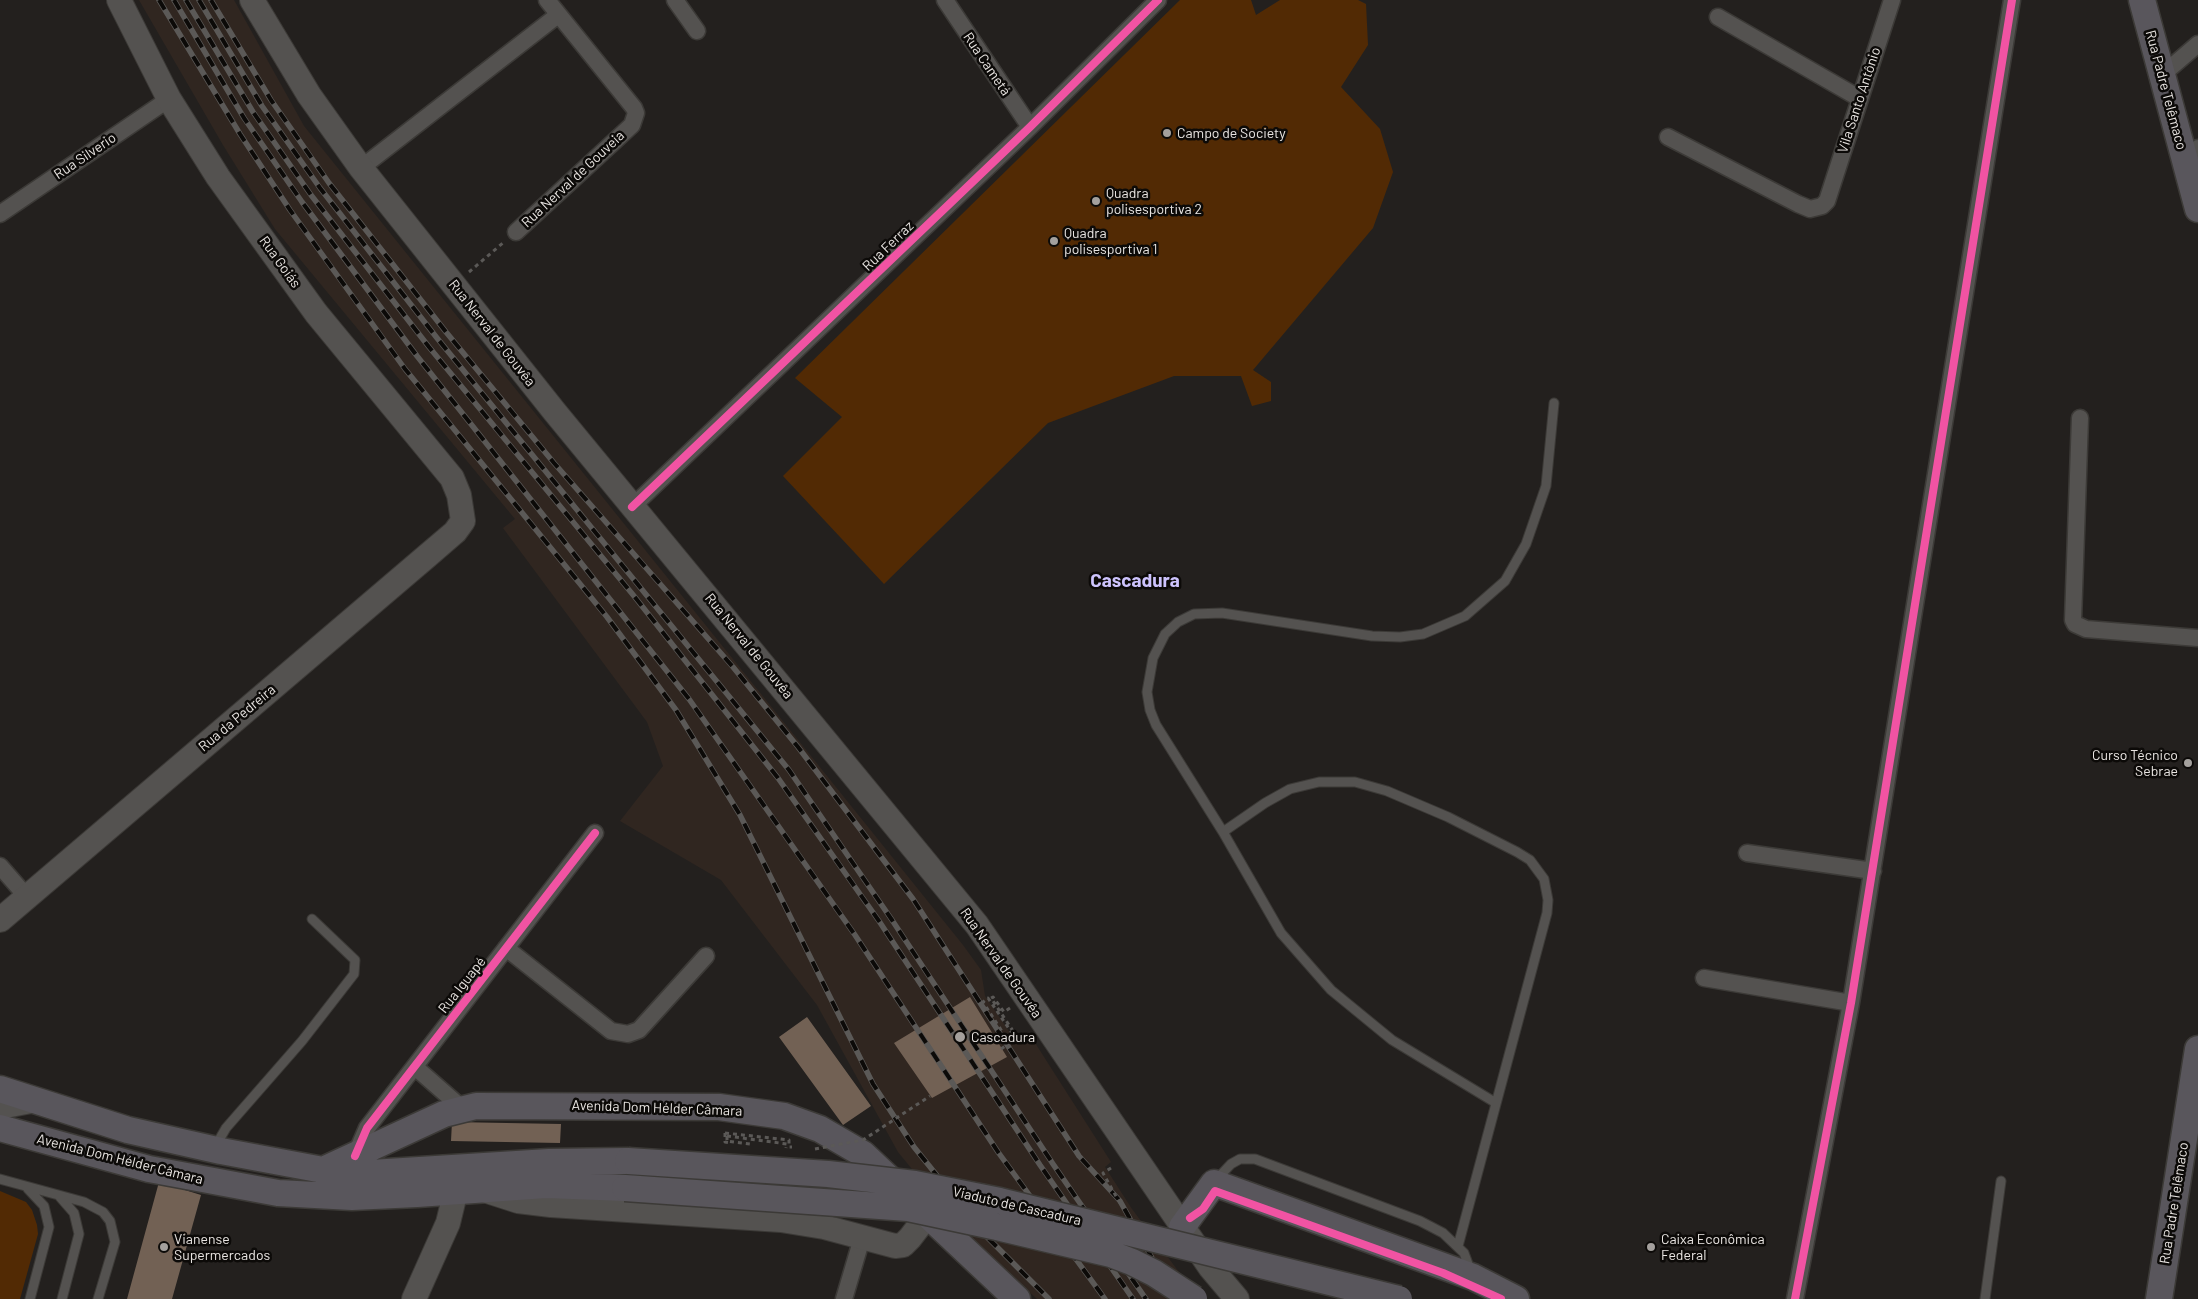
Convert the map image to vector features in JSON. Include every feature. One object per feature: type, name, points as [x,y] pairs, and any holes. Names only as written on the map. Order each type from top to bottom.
[{"type":"main road","name":"Rua Goiás","points":[[119,0],[169,99],[218,177],[316,313],[452,478],[463,508]]},
{"type":"main road","name":"Rua Nerval de Gouvêa","points":[[252,0],[309,95],[361,168],[632,507],[700,587],[977,925],[1210,1268],[1237,1299]]},
{"type":"main road","name":"Rua Padre Telêmaco","points":[[2142,0],[2162,75],[2191,154],[2198,209]]},
{"type":"main road","name":"Rua da Pedreira","points":[[0,920],[455,532],[463,521],[463,508]]},
{"type":"main road","name":"Rua Padre Telêmaco","points":[[2159,1299],[2198,1049]]},
{"type":"main road","points":[[0,1089],[128,1130],[214,1150],[322,1170]]},
{"type":"main road","points":[[0,1107],[31,1100]]},
{"type":"main road","name":"Avenida Dom Hélder Câmara","points":[[322,1170],[420,1125],[463,1109],[493,1104],[719,1107],[784,1116],[820,1128],[849,1144],[863,1154],[921,1208],[920,1225],[903,1245],[886,1246],[824,1227],[781,1220],[526,1202],[468,1189]]},
{"type":"main road","name":"Avenida Dom Hélder Câmara","points":[[0,1128],[149,1169],[278,1193],[352,1197],[546,1185],[625,1188]]},
{"type":"main road","name":"Viaduto de Cascadura","points":[[322,1170],[371,1173],[549,1162],[628,1161],[828,1174],[915,1184],[1027,1208],[1398,1299]]},
{"type":"main road","points":[[1182,1227],[1214,1183],[1473,1277],[1516,1299]]},
{"type":"main road","name":"Viaduto de Cascadura","points":[[625,1188],[908,1208],[1111,1254],[1154,1273],[1194,1299]]},
{"type":"main road","points":[[414,1299],[448,1223],[468,1189]]},
{"type":"main road","points":[[921,1208],[1017,1299]]},
{"type":"street","name":"Rua Nerval de Gouveia","points":[[516,232],[632,125],[635,120],[634,108],[547,0]]},
{"type":"street","points":[[675,0],[697,31]]},
{"type":"street","name":"Rua Cametá","points":[[945,0],[1030,127]]},
{"type":"street","name":"Rua Ferraz","points":[[632,507],[1030,127],[1158,0]]},
{"type":"street","name":"Vila Santo Antônio","points":[[1668,137],[1810,209],[1818,208],[1827,201],[1892,0]]},
{"type":"street","points":[[1795,1299],[1851,1003],[2012,0]]},
{"type":"street","points":[[361,168],[558,14]]},
{"type":"street","points":[[1718,17],[1859,98]]},
{"type":"street","points":[[2162,75],[2198,44]]},
{"type":"street","name":"Rua Silverio","points":[[0,213],[169,99]]},
{"type":"street","points":[[2080,418],[2072,614],[2075,624],[2086,629],[2198,638]]},
{"type":"street","name":"Rua Iguapé","points":[[355,1156],[367,1128],[595,833]]},
{"type":"street","points":[[1747,853],[1873,871]]},
{"type":"street","points":[[0,866],[28,897]]},
{"type":"street","points":[[506,948],[611,1030],[628,1034],[639,1030],[706,956]]},
{"type":"street","points":[[1704,978],[1851,1003]]},
{"type":"street","points":[[415,1067],[463,1109]]},
{"type":"street","points":[[844,1299],[862,1238]]},
{"type":"lane","points":[[1496,1103],[1392,1040],[1331,990],[1281,933],[1223,832],[1156,725],[1150,710],[1147,692],[1153,658],[1165,634],[1178,622],[1194,614],[1222,613],[1372,636],[1400,637],[1423,634],[1465,616],[1504,581],[1526,544],[1546,486],[1554,403]]},
{"type":"lane","points":[[1223,832],[1265,803],[1290,789],[1319,782],[1355,782],[1387,791],[1448,816],[1530,860],[1544,880],[1548,900],[1547,913],[1458,1246]]},
{"type":"lane","points":[[214,1150],[226,1128],[302,1041],[354,974],[355,960],[312,919]]},
{"type":"lane","points":[[1214,1183],[1231,1164],[1240,1159],[1255,1159],[1420,1222],[1443,1233],[1458,1246],[1468,1260],[1473,1277]]},
{"type":"lane","points":[[0,1179],[94,1206],[110,1221],[114,1231],[115,1242],[98,1299]]},
{"type":"lane","points":[[1985,1299],[2001,1181]]},
{"type":"lane","points":[[24,1186],[32,1191],[44,1206],[49,1227],[30,1299]]},
{"type":"lane","points":[[58,1195],[74,1213],[79,1234],[62,1299]]},
{"type":"path","points":[[1002,1049],[1016,1039],[988,998],[983,1002],[1007,1038],[1012,1036],[1015,1034],[991,998],[993,996],[1004,1012]]},
{"type":"path","points":[[810,1150],[863,1140],[930,1096]]},
{"type":"path","points":[[725,1142],[725,1133],[789,1140],[789,1147],[796,1148]]},
{"type":"path","points":[[727,1136],[787,1144],[786,1152]]},
{"type":"path","points":[[1112,1168],[1102,1173],[1121,1205]]},
{"type":"shaded area","points":[[139,0],[234,0],[304,126],[963,945],[981,970],[985,996],[1017,1043],[1030,1035],[1111,1162],[1105,1167],[1132,1209],[1199,1299],[1037,1299],[961,1229],[898,1152],[817,1005],[721,880],[620,821],[663,766],[647,722],[503,528],[515,519],[275,229],[223,145]]},
{"type":"shaded area","points":[[1180,0],[1251,0],[1256,15],[1280,0],[1358,0],[1366,4],[1368,45],[1341,87],[1380,129],[1393,172],[1373,228],[1253,370],[1271,382],[1271,401],[1252,406],[1241,376],[1174,376],[1048,423],[884,584],[783,476],[842,417],[795,378]]},
{"type":"shaded area","points":[[0,1191],[26,1202],[32,1210],[37,1225],[38,1234],[20,1299],[0,1299]]},
{"type":"building","points":[[970,997],[1007,1057],[932,1098],[894,1043]]},
{"type":"building","points":[[807,1017],[871,1106],[843,1125],[779,1037]]},
{"type":"building","points":[[452,1122],[561,1124],[560,1143],[451,1141]]},
{"type":"building","name":"Vianense Supermercados","points":[[159,1182],[201,1195],[172,1299],[127,1299]]},
{"type":"railway","points":[[159,0],[240,134],[290,210],[405,369],[607,617],[676,710],[740,815],[873,1084],[914,1147],[984,1234],[1049,1299]]},
{"type":"railway","points":[[174,0],[244,118],[302,202],[417,356],[689,699],[855,935],[998,1152],[1105,1299]]},
{"type":"railway","points":[[186,0],[253,112],[311,195],[429,347],[634,596],[778,778],[879,921],[1040,1165],[1133,1299]]},
{"type":"railway","points":[[199,0],[262,106],[320,188],[437,338],[789,770],[892,920],[1053,1164],[1146,1299]]},
{"type":"railway","points":[[211,0],[271,100],[329,183],[446,332],[554,463],[733,667],[798,747],[913,899],[1079,1156],[1120,1201],[1175,1299]]},
{"type":"cycle path","points":[[632,507],[1030,127],[1158,0]]},
{"type":"cycle path","points":[[1795,1299],[1851,1003],[2012,0]]},
{"type":"cycle path","points":[[355,1156],[367,1128],[595,833]]},
{"type":"cycle path","points":[[1190,1218],[1203,1209],[1215,1191],[1443,1273],[1501,1299]]},
{"type":"place","name":"Campo de Society","points":[[1167,133]]},
{"type":"place","name":"Quadra polisesportiva 2","points":[[1096,201]]},
{"type":"place","name":"Quadra polisesportiva 1","points":[[1054,241]]},
{"type":"place","name":"Curso Técnico Sebrae","points":[[2188,763]]},
{"type":"place","name":"Cascadura","points":[[960,1037]]},
{"type":"place","name":"Vianense Supermercados","points":[[164,1247]]},
{"type":"place","name":"Caixa Econômica Federal","points":[[1651,1247]]},
{"type":"district","name":"Cascadura","points":[[1135,581]]}]
